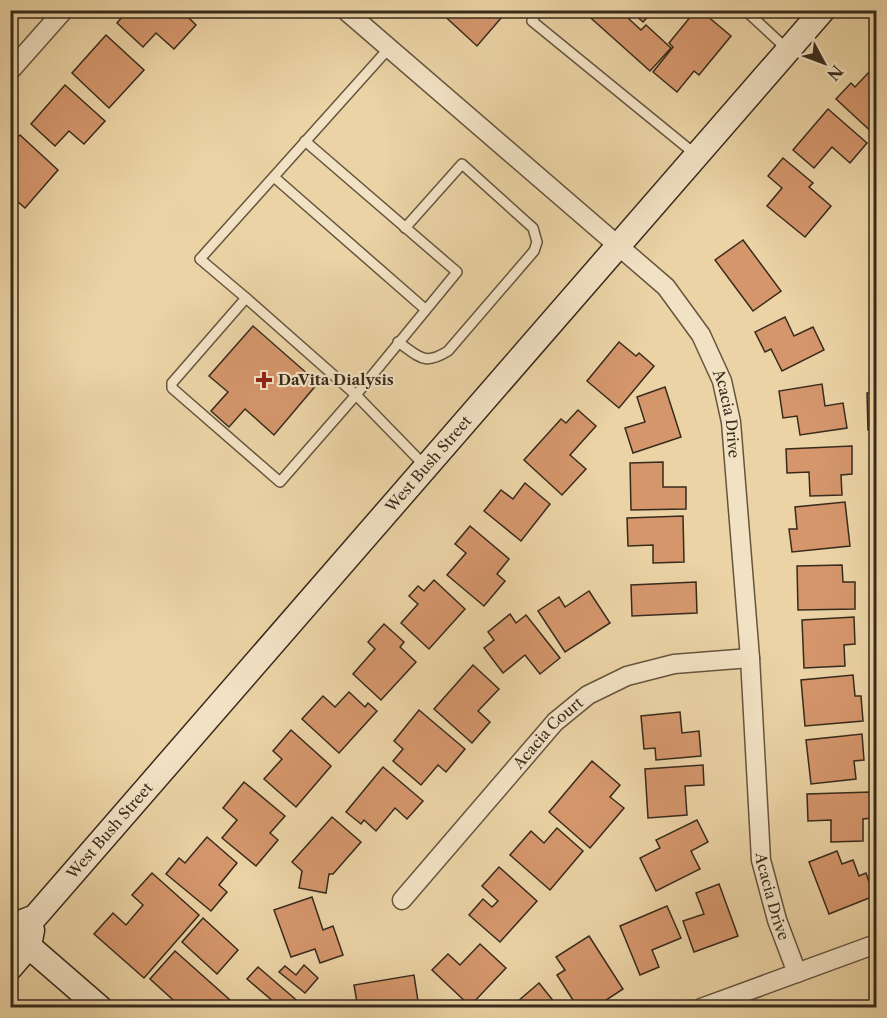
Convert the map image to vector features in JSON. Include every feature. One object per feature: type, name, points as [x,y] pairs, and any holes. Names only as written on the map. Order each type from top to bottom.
[{"type":"main road","name":"West Bush Street","points":[[10,928],[35,917],[823,10]]},
{"type":"main road","name":"West Bush Street","points":[[10,968],[29,946],[35,917]]},
{"type":"main road","points":[[10,928],[94,1005]]},
{"type":"street","points":[[10,71],[64,10]]},
{"type":"street","name":"Acacia Drive","points":[[345,10],[672,295],[701,335],[722,381],[734,444],[750,658],[761,860],[777,920],[797,973]]},
{"type":"street","name":"Acacia Court","points":[[402,900],[555,722],[588,695],[627,676],[674,664],[750,658]]},
{"type":"street","points":[[701,1008],[876,944]]},
{"type":"lane","points":[[538,10],[532,21],[696,155]]},
{"type":"lane","points":[[746,10],[789,50]]},
{"type":"lane","points":[[390,47],[200,259],[356,395],[425,466]]},
{"type":"lane","points":[[246,298],[172,383],[172,388],[280,482],[356,395],[457,272],[305,141]]},
{"type":"lane","points":[[399,342],[424,359],[433,360],[448,351],[534,251],[537,242],[533,228],[462,164],[405,228]]},
{"type":"lane","points":[[274,177],[425,309]]},
{"type":"building","points":[[128,10],[181,10],[196,25],[174,49],[156,33],[143,47],[117,23]]},
{"type":"building","points":[[438,10],[508,10],[477,46]]},
{"type":"building","points":[[654,10],[643,22],[634,14],[629,19],[641,30],[646,25],[671,48],[650,71],[583,11]]},
{"type":"building","points":[[696,10],[700,10],[731,36],[699,75],[694,71],[677,92],[653,72],[673,47],[669,43]]},
{"type":"building","points":[[106,35],[144,70],[109,108],[72,73]]},
{"type":"building","points":[[870,71],[876,77],[876,136],[836,99],[851,83],[855,87]]},
{"type":"building","points":[[65,85],[105,121],[84,144],[69,131],[55,146],[31,124]]},
{"type":"building","points":[[828,109],[867,143],[850,163],[832,147],[814,168],[793,150]]},
{"type":"building","points":[[20,135],[58,170],[25,208],[10,195],[10,145]]},
{"type":"building","points":[[783,158],[813,183],[809,187],[831,206],[805,237],[767,206],[782,188],[768,176]]},
{"type":"building","points":[[743,240],[781,291],[753,311],[715,260]]},
{"type":"building","points":[[785,317],[794,336],[813,327],[824,350],[782,371],[771,349],[765,352],[755,332]]},
{"type":"building","name":"DaVita Dialysis","points":[[253,326],[318,383],[274,435],[245,409],[229,427],[211,411],[228,392],[209,376]]},
{"type":"building","points":[[619,342],[636,356],[639,353],[654,366],[619,408],[587,381]]},
{"type":"building","points":[[822,384],[825,406],[843,403],[847,428],[800,435],[797,416],[783,418],[779,391]]},
{"type":"building","points":[[665,387],[681,437],[633,453],[625,428],[645,422],[637,397]]},
{"type":"building","points":[[867,393],[876,393],[876,429],[868,430]]},
{"type":"building","points":[[578,410],[596,426],[570,455],[586,469],[562,495],[524,460],[561,419],[566,423]]},
{"type":"building","points":[[852,446],[852,474],[841,475],[842,495],[810,496],[809,472],[787,473],[786,449]]},
{"type":"building","points":[[663,462],[663,487],[686,487],[686,509],[631,510],[630,463]]},
{"type":"building","points":[[525,483],[550,504],[521,541],[484,511],[501,490],[513,499]]},
{"type":"building","points":[[845,502],[850,546],[792,552],[789,529],[797,529],[795,507]]},
{"type":"building","points":[[683,516],[684,562],[653,563],[653,545],[628,546],[627,518]]},
{"type":"building","points":[[470,526],[509,559],[497,574],[505,581],[484,606],[447,575],[466,553],[455,544]]},
{"type":"building","points":[[842,565],[843,582],[855,582],[855,609],[798,610],[797,566]]},
{"type":"building","points":[[434,580],[465,609],[429,649],[401,623],[418,604],[409,596],[418,586],[424,591]]},
{"type":"building","points":[[696,582],[697,613],[632,616],[631,585]]},
{"type":"building","points":[[589,591],[610,623],[565,652],[538,611],[559,597],[565,607]]},
{"type":"building","points":[[510,614],[516,623],[526,615],[560,658],[540,674],[525,655],[503,673],[484,648],[494,640],[488,632]]},
{"type":"building","points":[[854,617],[855,644],[844,645],[845,666],[804,668],[802,620]]},
{"type":"building","points":[[384,624],[404,642],[400,647],[416,662],[381,700],[353,674],[375,649],[368,642]]},
{"type":"building","points":[[473,665],[499,689],[478,711],[490,722],[472,743],[434,709]]},
{"type":"building","points":[[853,675],[855,696],[861,696],[863,721],[805,726],[801,680]]},
{"type":"building","points":[[349,692],[365,707],[368,703],[377,711],[339,753],[302,719],[323,696],[335,707]]},
{"type":"building","points":[[419,710],[465,749],[446,772],[438,765],[421,785],[393,761],[403,749],[394,741]]},
{"type":"building","points":[[680,712],[682,733],[699,731],[701,756],[656,760],[655,748],[644,749],[641,716]]},
{"type":"building","points":[[291,730],[331,766],[296,807],[264,779],[282,759],[273,751]]},
{"type":"building","points":[[862,734],[864,760],[854,761],[856,779],[811,784],[806,740]]},
{"type":"building","points":[[592,761],[620,785],[610,797],[624,808],[590,848],[549,812]]},
{"type":"building","points":[[703,765],[704,785],[685,786],[687,815],[648,818],[645,769]]},
{"type":"building","points":[[383,767],[423,801],[407,819],[395,808],[376,831],[364,820],[361,824],[346,812]]},
{"type":"building","points":[[244,782],[285,816],[270,833],[278,840],[256,866],[222,838],[237,820],[223,808]]},
{"type":"building","points":[[871,792],[872,818],[863,819],[863,841],[831,842],[831,820],[808,821],[807,794]]},
{"type":"building","points":[[332,817],[361,842],[333,874],[329,874],[326,893],[299,888],[302,871],[292,862]]},
{"type":"building","points":[[697,820],[708,842],[691,851],[700,869],[656,891],[640,858],[660,848],[656,840]]},
{"type":"building","points":[[557,828],[583,851],[550,890],[510,855],[531,831],[544,843]]},
{"type":"building","points":[[207,837],[237,863],[219,885],[227,892],[211,911],[166,874],[179,858],[185,863]]},
{"type":"building","points":[[837,851],[842,864],[853,860],[859,876],[866,873],[874,896],[829,914],[809,862]]},
{"type":"building","points":[[499,867],[537,901],[500,942],[469,915],[483,899],[492,907],[498,901],[482,886]]},
{"type":"building","points":[[152,873],[199,915],[144,978],[94,934],[113,913],[126,925],[143,905],[132,895]]},
{"type":"building","points":[[719,884],[738,936],[694,952],[683,921],[704,914],[696,893]]},
{"type":"building","points":[[312,897],[323,930],[333,926],[343,955],[320,963],[315,949],[291,957],[274,910]]},
{"type":"building","points":[[667,906],[681,938],[652,950],[659,967],[640,975],[620,926]]},
{"type":"building","points":[[203,918],[238,950],[217,974],[182,942]]},
{"type":"building","points":[[589,936],[623,989],[594,1008],[578,1008],[557,975],[565,970],[556,957]]},
{"type":"building","points":[[480,944],[506,968],[470,1006],[432,970],[448,954],[460,965]]},
{"type":"building","points":[[175,951],[239,1008],[182,1008],[150,979]]},
{"type":"building","points":[[304,965],[318,978],[305,993],[279,972],[285,966],[296,975]]},
{"type":"building","points":[[258,967],[301,1004],[298,1008],[281,1008],[247,979]]},
{"type":"building","points":[[414,975],[419,1008],[358,1008],[354,985]]},
{"type":"building","points":[[539,983],[559,1008],[510,1008]]},
{"type":"place","name":"DaVita Dialysis","points":[[264,380]]}]
